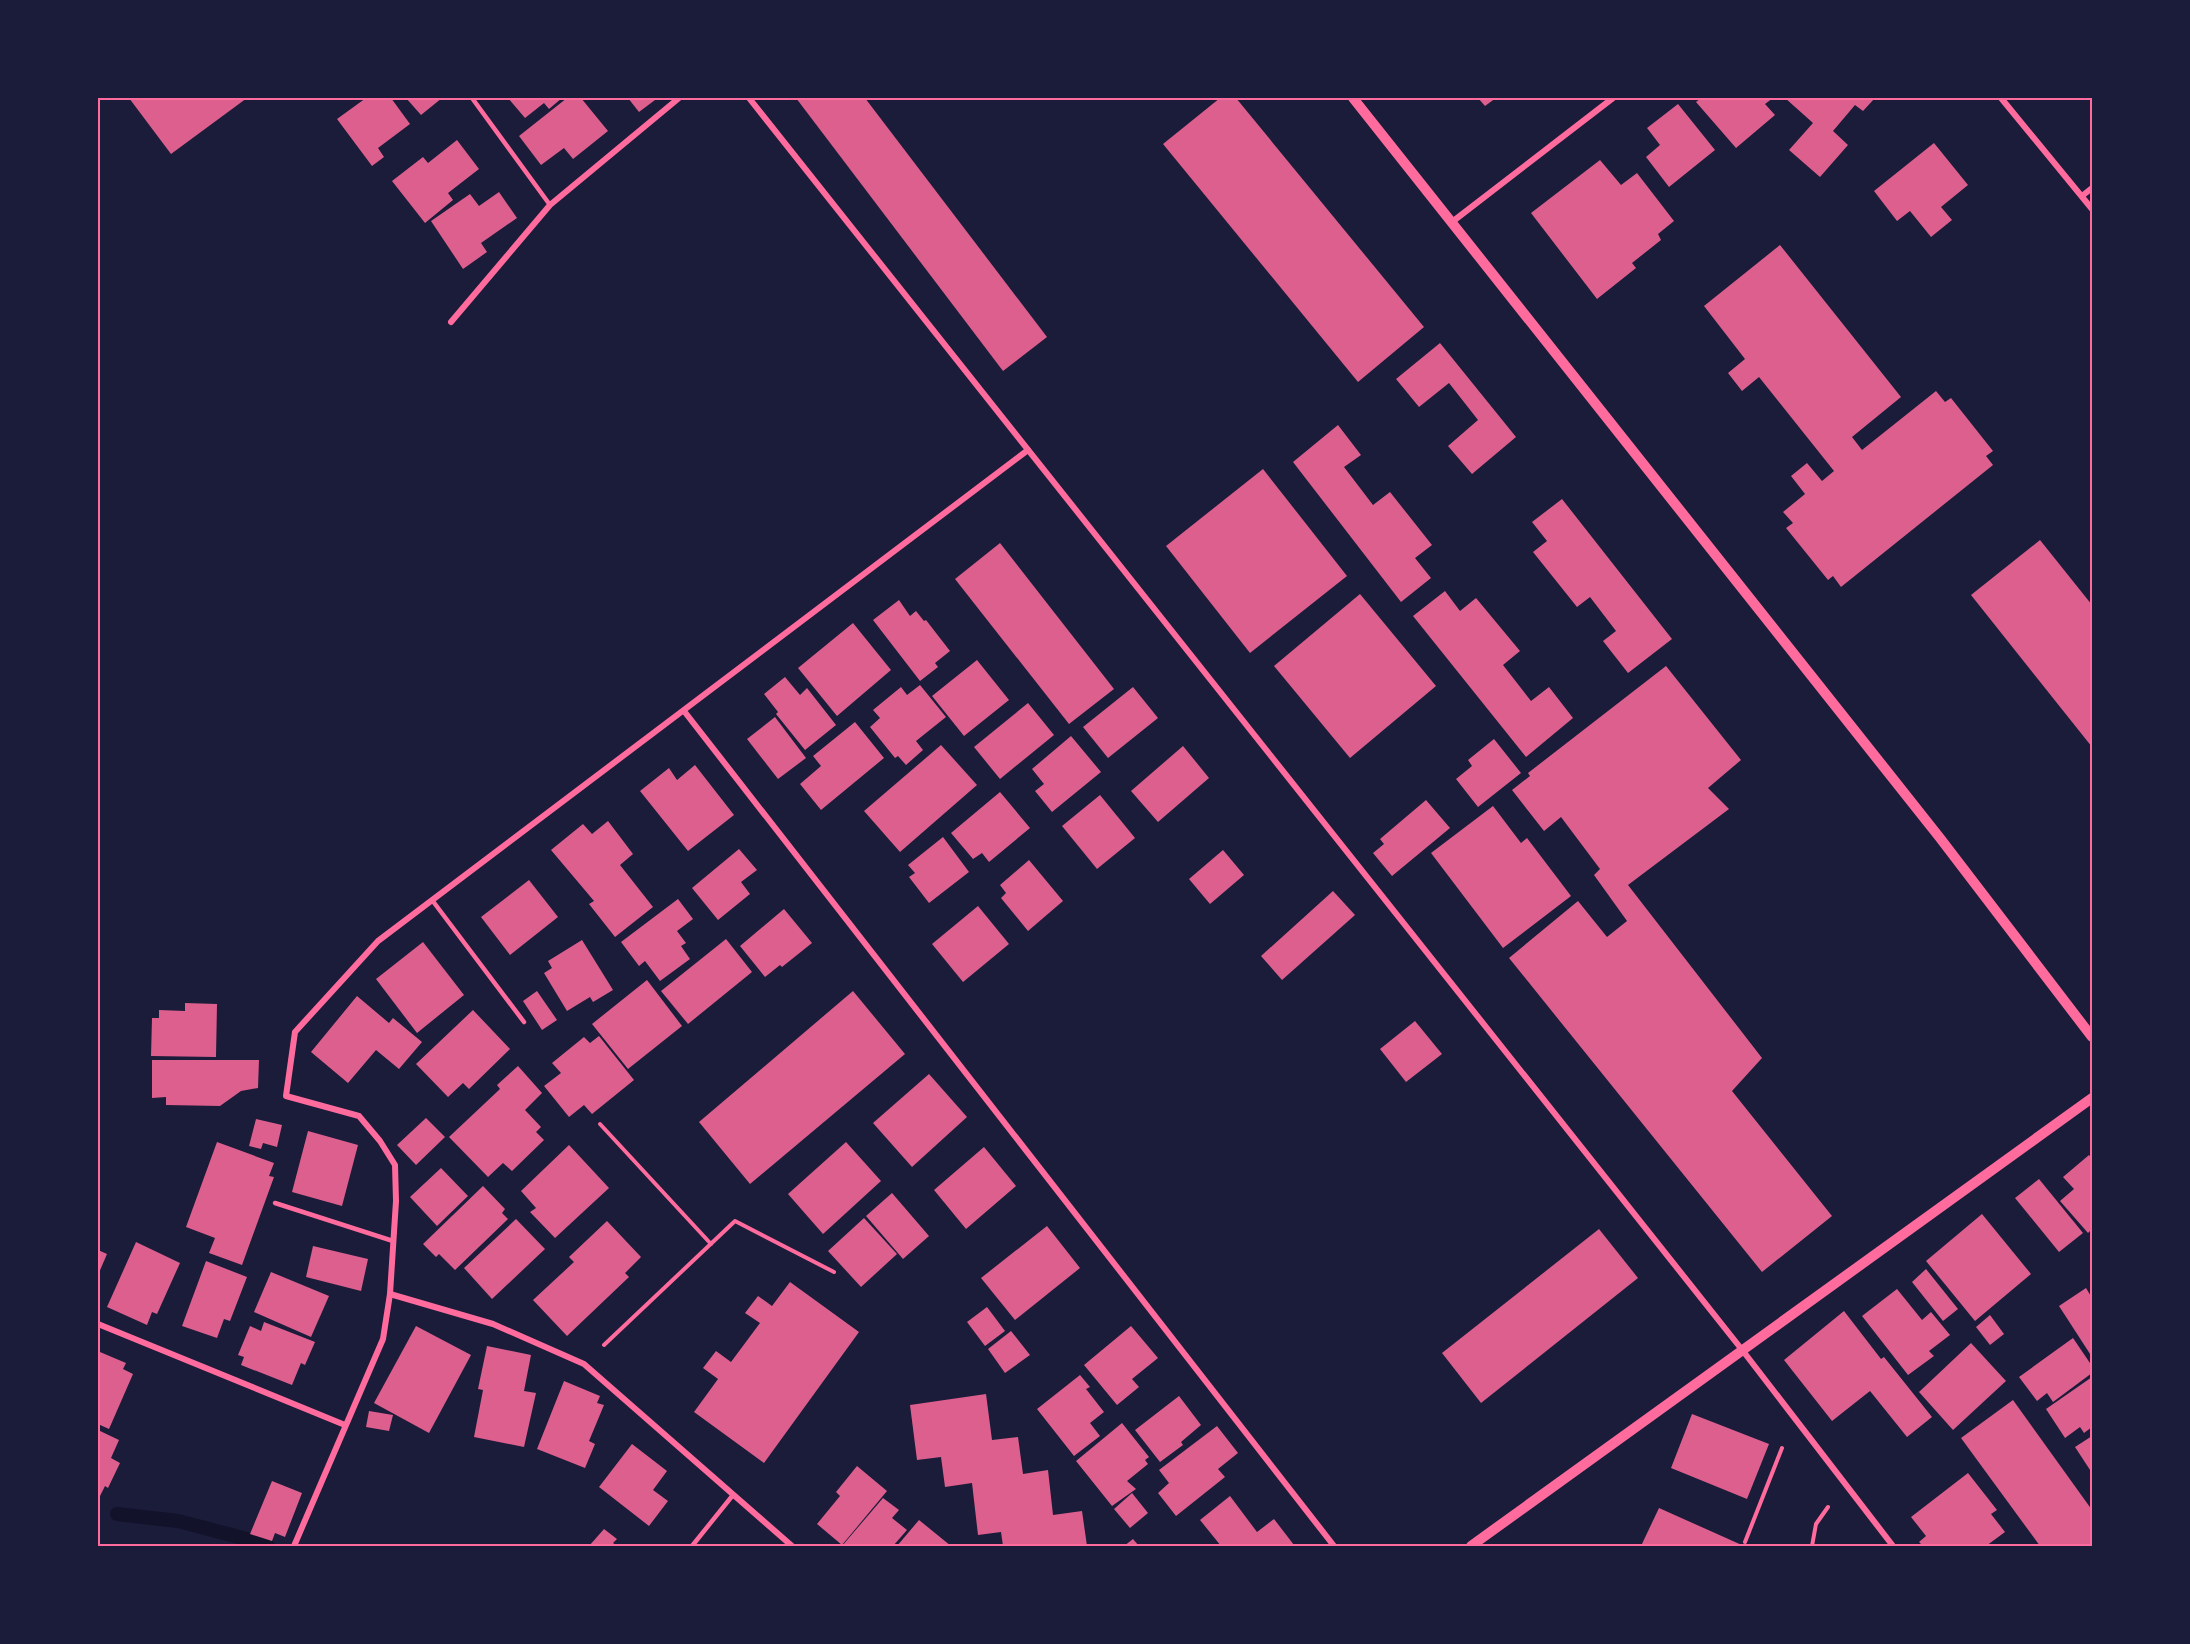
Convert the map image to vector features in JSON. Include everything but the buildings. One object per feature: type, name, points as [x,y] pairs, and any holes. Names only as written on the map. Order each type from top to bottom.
[{"type":"street","points":[[451,322],[550,205],[680,98]]},
{"type":"street","points":[[749,98],[1743,1351],[1893,1546]]},
{"type":"street","points":[[1353,98],[1940,838],[2092,1037]]},
{"type":"street","points":[[1452,222],[1613,98]]},
{"type":"street","points":[[2001,98],[2092,209]]},
{"type":"street","points":[[2082,196],[2092,188]]},
{"type":"street","points":[[294,1546],[383,1339],[390,1294],[395,1165],[381,1141],[359,1116],[286,1096],[295,1032],[378,941],[1028,450]]},
{"type":"street","points":[[684,711],[1334,1546]]},
{"type":"street","points":[[1471,1546],[2092,1098]]},
{"type":"street","points":[[390,1294],[493,1324],[584,1364],[792,1546]]},
{"type":"street","points":[[98,1324],[345,1425]]},
{"type":"lane","points":[[472,98],[550,205]]},
{"type":"lane","points":[[432,900],[524,1022]]},
{"type":"lane","points":[[275,1203],[393,1241]]},
{"type":"lane","points":[[692,1546],[733,1495]]},
{"type":"path","points":[[600,1124],[711,1244]]},
{"type":"path","points":[[584,1364],[735,1221],[834,1272]]},
{"type":"path","points":[[1745,1542],[1794,1418]]},
{"type":"path","points":[[1812,1546],[1816,1524],[1823,1512],[1847,1487]]},
{"type":"waterway","points":[[117,1514],[178,1521],[268,1546]]}]
